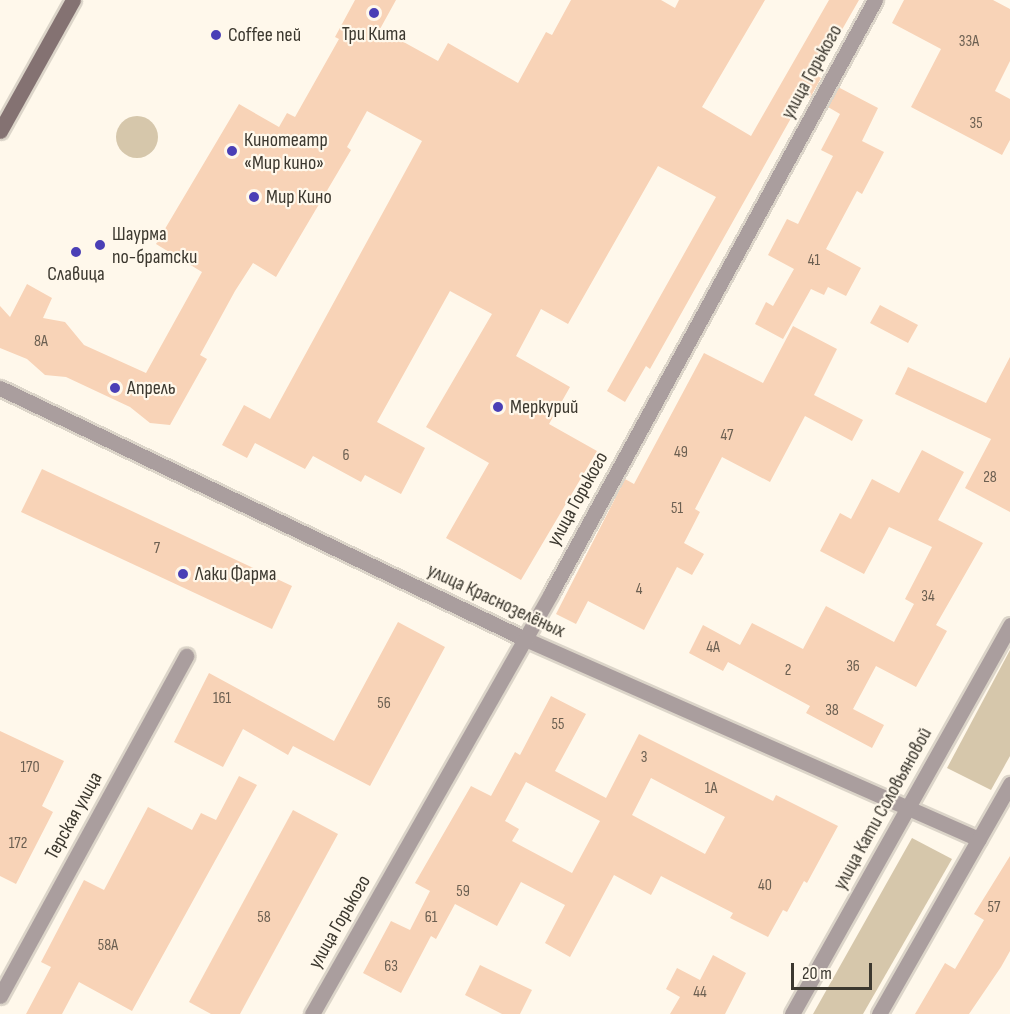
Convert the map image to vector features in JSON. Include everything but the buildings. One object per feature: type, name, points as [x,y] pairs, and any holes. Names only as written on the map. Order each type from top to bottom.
[{"type":"street","points":[[0,130],[73,0]]},
{"type":"street","name":"улица Горького","points":[[312,1014],[525,639],[875,0]]},
{"type":"street","name":"улица Краснозелёных","points":[[0,388],[525,639],[979,839]]},
{"type":"street","name":"улица Кати Соловьяновой","points":[[792,1014],[1010,624]]},
{"type":"street","name":"Терская улица","points":[[0,996],[186,656]]},
{"type":"street","points":[[879,1014],[1010,784]]},
{"type":"shaded area","points":[[137,116],[152,122],[158,137],[152,152],[137,158],[122,152],[116,137],[122,122]]},
{"type":"shaded area","points":[[1010,650],[1010,756],[991,790],[947,768]]},
{"type":"shaded area","points":[[912,838],[952,859],[863,1014],[813,1014]]},
{"type":"place","name":"Три Кита","points":[[374,13]]},
{"type":"place","name":"Coffee пей","points":[[216,35]]},
{"type":"place","name":"Кинотеатр «Мир кино»","points":[[232,151]]},
{"type":"place","name":"Мир Кино","points":[[254,197]]},
{"type":"place","name":"Шаурма по-братски","points":[[100,245]]},
{"type":"place","name":"Славица","points":[[76,252]]},
{"type":"place","name":"Апрель","points":[[115,388]]},
{"type":"place","name":"Меркурий","points":[[498,407]]},
{"type":"place","name":"Лаки Фарма","points":[[183,574]]}]
